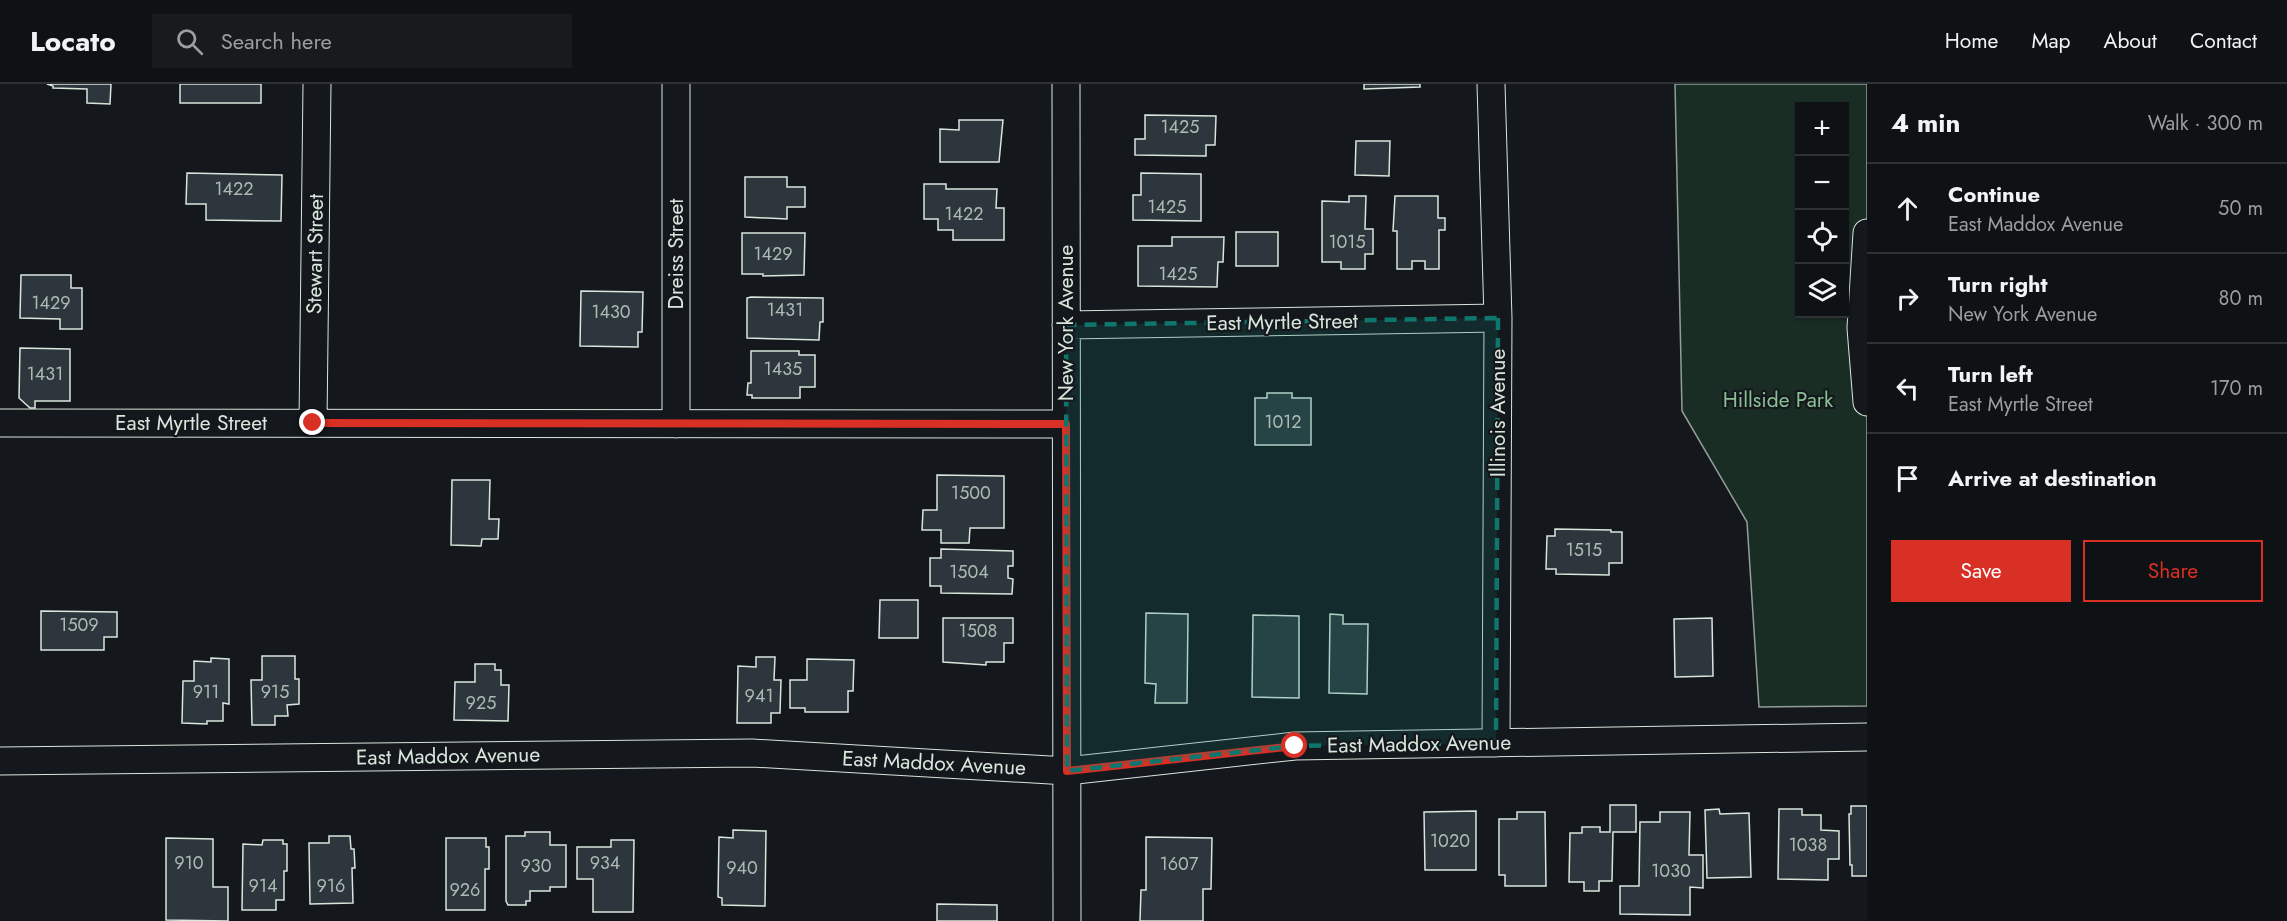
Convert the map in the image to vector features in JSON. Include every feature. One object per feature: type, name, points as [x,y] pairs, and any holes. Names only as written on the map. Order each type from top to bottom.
[{"type":"street","name":"Stewart Street","points":[[313,423],[317,84]]},
{"type":"street","name":"Dreiss Street","points":[[675,424],[676,84]]},
{"type":"street","name":"New York Avenue","points":[[1066,84],[1067,921]]},
{"type":"street","name":"Illinois Avenue","points":[[1491,84],[1498,318],[1496,743]]},
{"type":"street","points":[[1867,233],[1861,328],[1867,402]]},
{"type":"street","name":"East Myrtle Street","points":[[1066,325],[1498,318]]},
{"type":"street","name":"East Myrtle Street","points":[[0,423],[1066,424]]},
{"type":"street","name":"East Maddox Avenue","points":[[0,761],[752,753],[1067,771],[1295,746],[1867,737]]},
{"type":"highlighted area","points":[[1498,318],[1496,743],[1295,746],[1067,771],[1066,325]]},
{"type":"green space","name":"Hillside Park","points":[[1675,84],[1867,84],[1867,706],[1759,707],[1747,522],[1682,411]]},
{"type":"building","points":[[47,84],[111,84],[110,104],[87,103],[87,89],[53,88]]},
{"type":"building","points":[[180,84],[261,84],[261,103],[180,103]]},
{"type":"building","points":[[1364,84],[1420,84],[1420,87],[1364,89]]},
{"type":"building","points":[[1145,115],[1216,116],[1215,145],[1206,145],[1206,156],[1135,155],[1135,139],[1145,139]]},
{"type":"building","points":[[959,120],[1003,120],[999,162],[940,162],[940,129],[959,130]]},
{"type":"building","points":[[1356,141],[1390,141],[1389,176],[1355,175]]},
{"type":"building","points":[[187,173],[282,175],[281,221],[206,220],[206,204],[186,204]]},
{"type":"building","points":[[1141,173],[1201,174],[1201,221],[1133,220],[1133,195],[1141,195]]},
{"type":"building","points":[[745,177],[787,177],[787,187],[805,187],[805,207],[787,207],[787,219],[745,217]]},
{"type":"building","points":[[924,184],[946,184],[946,189],[997,189],[996,208],[1004,208],[1004,240],[953,240],[953,230],[938,230],[938,219],[924,219]]},
{"type":"building","points":[[1349,196],[1366,196],[1365,229],[1373,229],[1373,254],[1365,254],[1365,269],[1341,269],[1341,262],[1322,262],[1322,201],[1349,202]]},
{"type":"building","points":[[1395,196],[1438,196],[1438,218],[1445,218],[1445,230],[1439,230],[1439,269],[1425,269],[1425,261],[1412,261],[1412,269],[1397,269],[1397,231],[1393,231]]},
{"type":"building","points":[[1236,232],[1278,232],[1278,266],[1236,266]]},
{"type":"building","points":[[742,233],[805,233],[804,275],[742,274]]},
{"type":"building","points":[[1172,237],[1224,237],[1223,262],[1218,262],[1217,287],[1138,286],[1138,246],[1172,246]]},
{"type":"building","points":[[21,275],[71,275],[71,288],[82,288],[82,329],[60,329],[60,319],[20,318]]},
{"type":"building","points":[[581,291],[643,292],[642,332],[638,332],[638,347],[580,346]]},
{"type":"building","points":[[747,298],[823,298],[823,322],[820,322],[819,340],[747,338]]},
{"type":"building","points":[[20,348],[70,349],[70,401],[35,401],[35,408],[30,408],[19,398]]},
{"type":"building","points":[[751,351],[799,351],[799,355],[815,355],[815,387],[800,387],[800,398],[752,398],[752,395],[747,395],[748,383],[751,383]]},
{"type":"building","points":[[1267,393],[1292,393],[1292,398],[1311,398],[1311,445],[1255,445],[1255,398],[1267,398]]},
{"type":"building","points":[[937,475],[1004,476],[1004,528],[970,528],[969,543],[941,543],[941,530],[922,530],[923,510],[937,510]]},
{"type":"building","points":[[452,480],[490,480],[489,519],[499,519],[498,539],[482,539],[481,546],[451,545]]},
{"type":"building","points":[[1555,529],[1622,532],[1622,563],[1609,563],[1609,575],[1556,574],[1556,569],[1546,569],[1547,536],[1555,536]]},
{"type":"building","points":[[941,549],[1013,551],[1013,566],[1008,566],[1008,578],[1013,579],[1012,594],[941,593],[941,586],[930,586],[930,558],[941,558]]},
{"type":"building","points":[[880,600],[918,600],[918,638],[879,638]]},
{"type":"building","points":[[41,611],[117,612],[117,637],[104,637],[104,650],[41,650]]},
{"type":"building","points":[[1146,613],[1188,614],[1187,703],[1155,703],[1156,684],[1145,683]]},
{"type":"building","points":[[1330,614],[1343,615],[1343,624],[1368,624],[1367,694],[1329,693]]},
{"type":"building","points":[[1253,615],[1299,616],[1299,698],[1252,697]]},
{"type":"building","points":[[943,618],[1013,618],[1013,643],[1004,643],[1004,662],[986,662],[986,665],[943,662]]},
{"type":"building","points":[[1712,618],[1713,676],[1675,677],[1674,619]]},
{"type":"building","points":[[262,656],[295,656],[295,679],[299,679],[299,704],[287,705],[288,716],[275,716],[275,725],[252,725],[251,680],[262,680]]},
{"type":"building","points":[[756,657],[775,657],[774,680],[781,680],[780,713],[771,713],[771,723],[737,723],[738,666],[756,667]]},
{"type":"building","points":[[211,658],[229,659],[229,704],[223,703],[223,721],[207,721],[207,724],[182,723],[183,681],[194,681],[194,661],[211,662]]},
{"type":"building","points":[[807,659],[854,660],[853,691],[848,691],[848,712],[805,712],[805,708],[790,708],[790,680],[807,680]]},
{"type":"building","points":[[475,664],[495,664],[495,670],[501,670],[501,685],[509,685],[508,721],[454,720],[455,682],[475,682]]},
{"type":"building","points":[[1610,805],[1636,805],[1636,832],[1613,832],[1612,881],[1599,881],[1599,891],[1584,891],[1584,882],[1569,882],[1570,833],[1582,833],[1582,827],[1600,827],[1600,832],[1610,832]]},
{"type":"building","points":[[1851,806],[1867,806],[1867,876],[1852,876],[1849,814],[1851,814]]},
{"type":"building","points":[[1719,809],[1720,814],[1749,813],[1751,877],[1707,878],[1705,810]]},
{"type":"building","points":[[1779,809],[1802,809],[1802,815],[1821,815],[1821,830],[1839,831],[1839,859],[1828,859],[1828,880],[1778,879]]},
{"type":"building","points":[[1476,811],[1476,870],[1425,870],[1424,812]]},
{"type":"building","points":[[1517,812],[1545,812],[1546,886],[1505,886],[1505,875],[1499,875],[1499,819],[1517,819]]},
{"type":"building","points":[[1660,812],[1690,812],[1689,855],[1703,855],[1703,888],[1690,887],[1690,915],[1620,914],[1620,886],[1639,886],[1640,822],[1660,822]]},
{"type":"building","points":[[733,830],[766,831],[765,906],[722,905],[722,898],[718,897],[719,837],[733,838]]},
{"type":"building","points":[[525,832],[550,832],[550,845],[566,845],[566,887],[550,887],[550,891],[530,891],[530,901],[526,901],[526,905],[508,905],[506,901],[506,836],[525,836]]},
{"type":"building","points":[[329,836],[350,836],[351,849],[354,849],[355,868],[352,868],[353,903],[310,904],[309,843],[329,843]]},
{"type":"building","points":[[1146,837],[1212,838],[1211,889],[1203,889],[1203,921],[1140,921],[1141,890],[1146,890]]},
{"type":"building","points":[[166,838],[213,839],[213,887],[228,887],[228,921],[166,920]]},
{"type":"building","points":[[446,838],[486,838],[486,847],[489,847],[489,869],[485,869],[485,910],[446,910]]},
{"type":"building","points":[[263,840],[283,840],[283,844],[287,844],[284,900],[276,900],[276,910],[242,910],[243,844],[262,845]]},
{"type":"building","points":[[611,840],[634,840],[633,912],[593,912],[593,879],[577,879],[577,847],[611,847]]},
{"type":"building","points":[[937,904],[997,905],[997,921],[937,921]]},
{"type":"route","points":[[313,423],[1066,424],[1067,771],[1295,746]]}]
